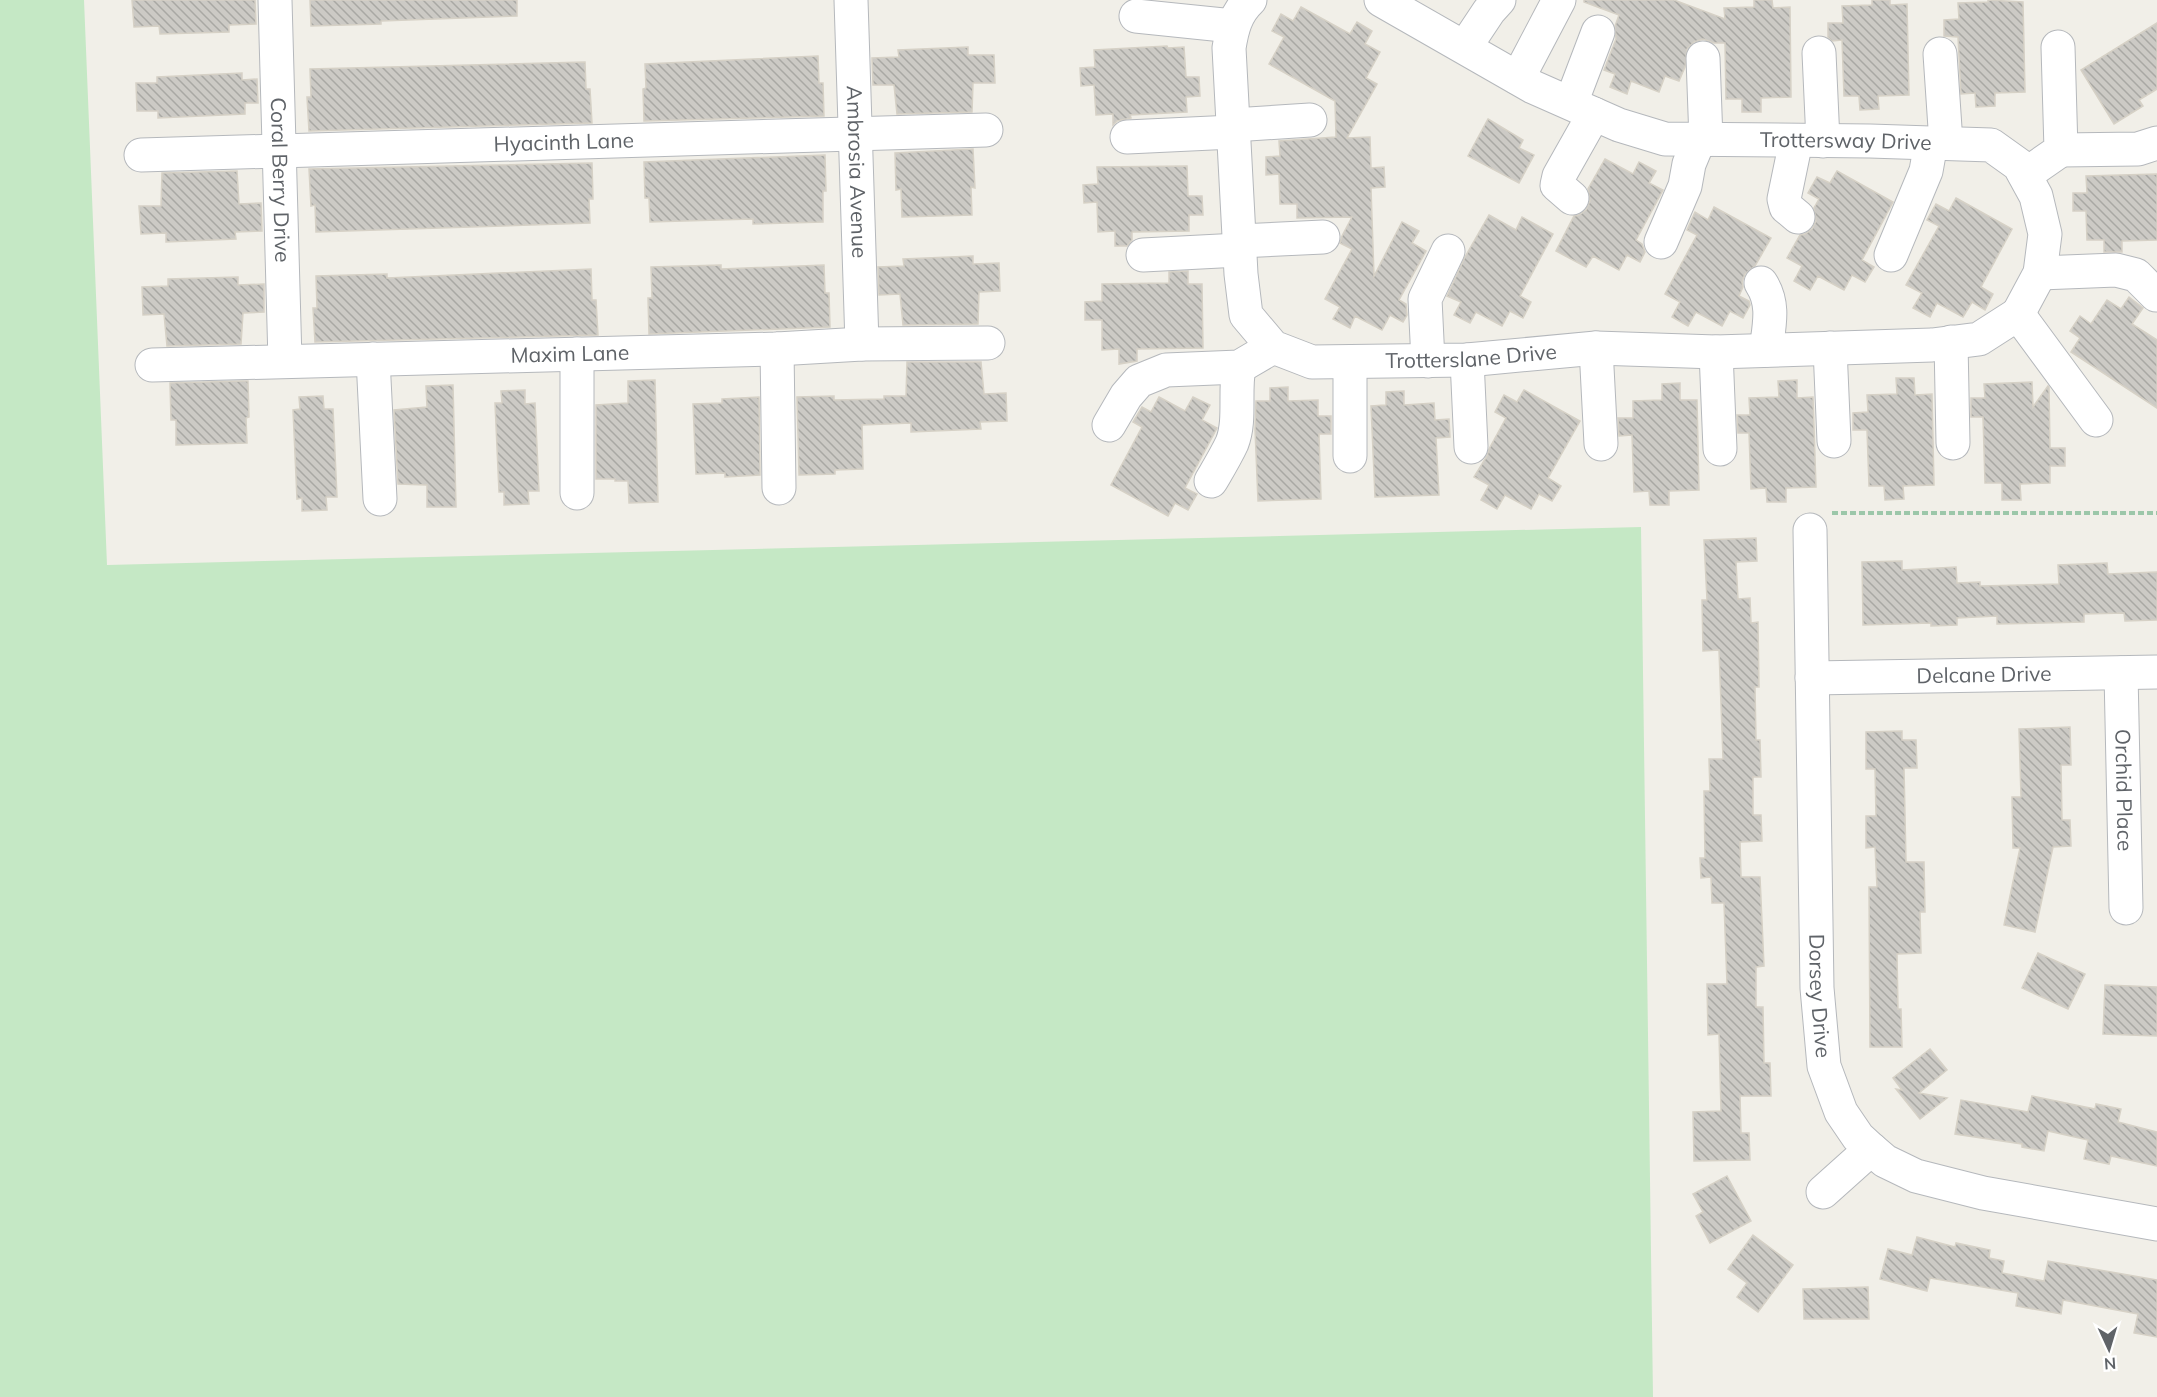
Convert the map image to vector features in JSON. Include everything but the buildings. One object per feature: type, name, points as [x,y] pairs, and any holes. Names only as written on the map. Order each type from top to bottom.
[{"type":"street","name":"Coral Berry Drive","points":[[275,0],[285,361]]},
{"type":"street","name":"Ambrosia Avenue","points":[[851,0],[862,344]]},
{"type":"street","name":"Trottersway Drive","points":[[1381,0],[1533,87],[1619,125],[1665,139],[1991,145],[2019,165],[2036,195],[2045,234],[2040,273],[2018,314]]},
{"type":"street","points":[[1465,47],[1499,0]]},
{"type":"street","points":[[1518,78],[1559,0]]},
{"type":"street","points":[[1136,16],[1242,11]]},
{"type":"street","name":"Trotterslane Drive","points":[[1242,11],[1229,48],[1239,246],[1246,315],[1273,347],[1312,362],[1428,362],[1596,348],[1716,352],[1932,345],[1978,339],[2018,314]]},
{"type":"street","points":[[1572,198],[1557,185],[1582,109],[1598,32]]},
{"type":"street","points":[[2058,47],[2061,150]]},
{"type":"street","points":[[1798,217],[1786,207],[1784,199],[1810,141],[1819,53]]},
{"type":"street","points":[[1891,255],[1939,143],[1940,54]]},
{"type":"street","points":[[1661,242],[1685,186],[1689,164],[1702,140],[1704,58]]},
{"type":"street","points":[[1127,137],[1233,129],[1310,120]]},
{"type":"street","name":"Hyacinth Lane","points":[[141,155],[986,130]]},
{"type":"street","points":[[2025,175],[2061,150],[2138,149],[2157,143]]},
{"type":"street","points":[[1143,255],[1323,237]]},
{"type":"street","points":[[1428,362],[1425,299],[1448,251]]},
{"type":"street","points":[[2040,273],[2116,270],[2136,274],[2157,295]]},
{"type":"street","points":[[1761,283],[1768,294],[1770,306],[1766,350]]},
{"type":"street","points":[[2018,314],[2096,420]]},
{"type":"street","points":[[1951,342],[1953,443]]},
{"type":"street","name":"Maxim Lane","points":[[152,365],[777,349],[862,344],[988,343]]},
{"type":"street","points":[[1109,425],[1126,396],[1139,381],[1166,370],[1239,366],[1273,347]]},
{"type":"street","points":[[1596,348],[1601,444]]},
{"type":"street","points":[[1830,348],[1834,441]]},
{"type":"street","points":[[777,349],[779,488]]},
{"type":"street","points":[[1716,352],[1720,448]]},
{"type":"street","points":[[577,354],[577,493]]},
{"type":"street","points":[[373,359],[380,499]]},
{"type":"street","points":[[1467,360],[1471,447]]},
{"type":"street","points":[[1350,362],[1350,456]]},
{"type":"street","points":[[1211,481],[1233,441],[1236,416],[1235,384],[1239,366]]},
{"type":"street","name":"Dorsey Drive","points":[[1810,530],[1817,988],[1824,1066],[1841,1112],[1858,1137],[1885,1161],[1916,1176],[1983,1193],[2157,1224]]},
{"type":"street","name":"Delcane Drive","points":[[1812,678],[2157,672]]},
{"type":"street","name":"Orchid Place","points":[[2121,673],[2126,908]]},
{"type":"street","points":[[1823,1192],[1871,1149]]},
{"type":"path","points":[[1810,530],[1831,513],[2157,513]]},
{"type":"green space","points":[[0,0],[84,0],[107,565],[1641,527],[1653,1397],[0,1397]]}]
